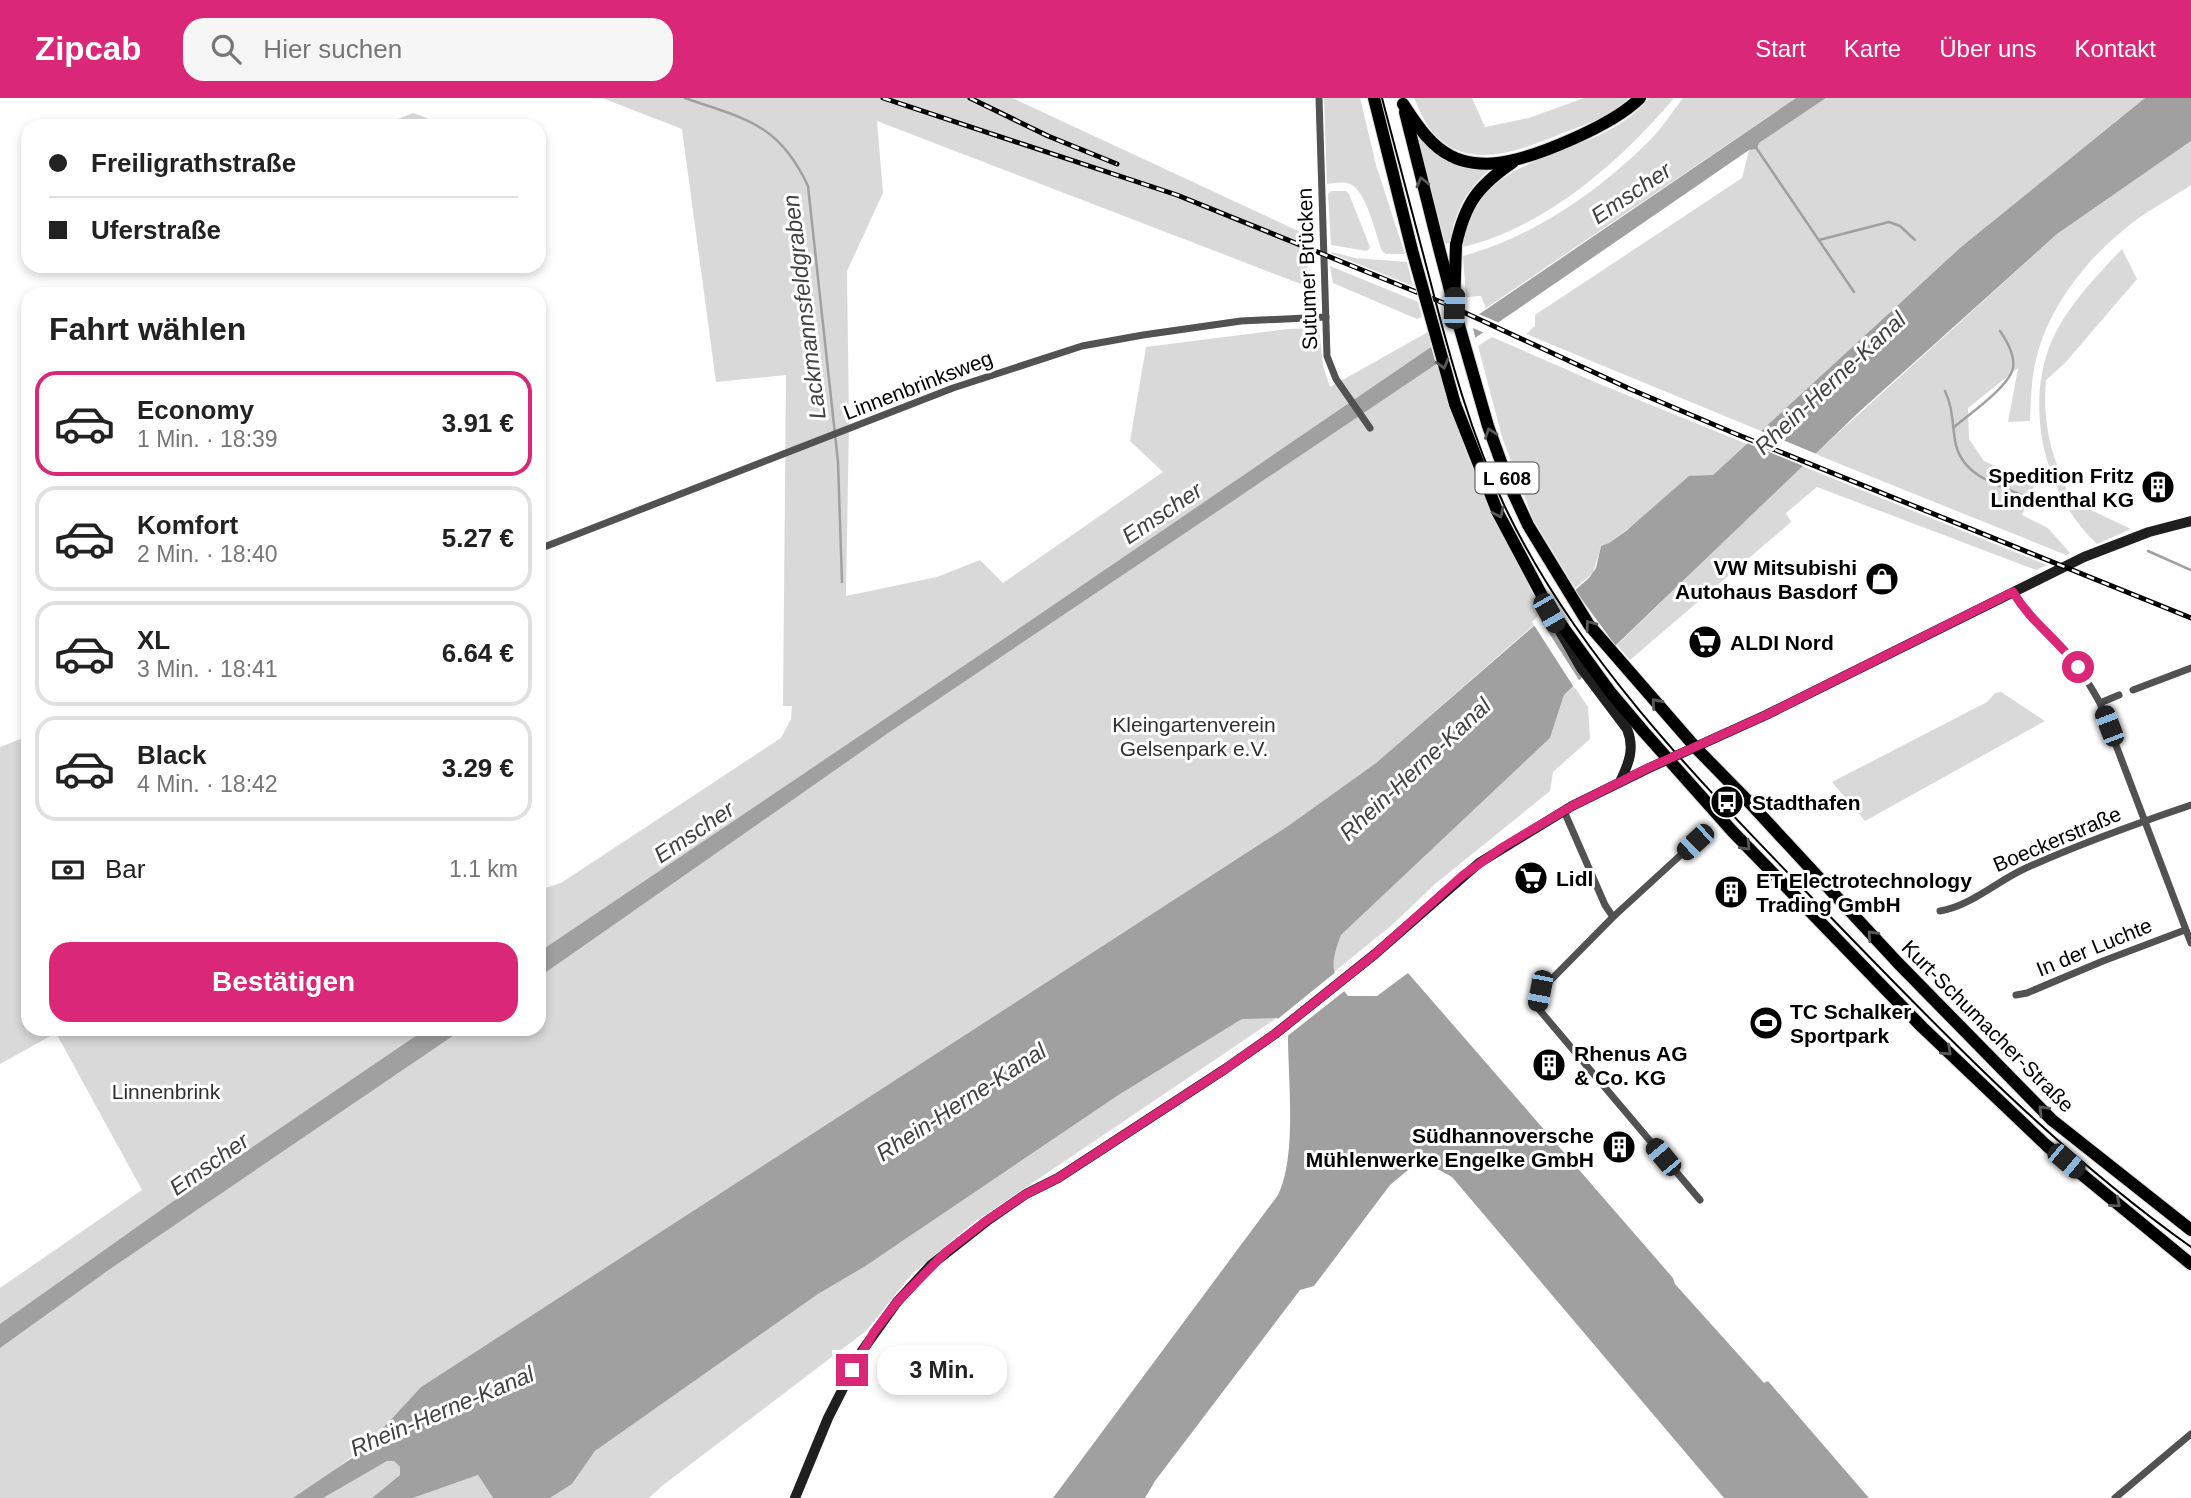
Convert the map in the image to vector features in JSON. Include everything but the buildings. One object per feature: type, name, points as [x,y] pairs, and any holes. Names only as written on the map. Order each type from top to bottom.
[{"type":"main road","name":"Kurt-Schumacher-Straße","points":[[1374,98],[1412,250],[1455,404],[1494,503],[1547,605],[1595,680],[1742,842],[1922,1027],[2046,1145],[2191,1264]]},
{"type":"main road","name":"L 608","points":[[1402,101],[1427,138],[1450,156],[1470,163],[1495,164],[1516,160],[1606,123],[1640,98]]},
{"type":"main road","name":"Kurt-Schumacher-Straße","points":[[1402,101],[1477,391],[1509,484],[1528,525],[1589,625],[1696,748],[1898,963],[2052,1120],[2191,1230]]},
{"type":"main road","name":"L 608","points":[[1454,308],[1456,245],[1461,222],[1475,195],[1516,160]]},
{"type":"main road","points":[[795,1498],[832,1409],[862,1351],[897,1302],[931,1265],[986,1221],[1026,1194],[1058,1178],[1275,1034],[1345,979],[1479,863],[1564,811],[1620,782],[1696,748],[2104,548],[2149,531],[2191,521]]},
{"type":"main road","points":[[1595,680],[1632,740],[1628,766],[1620,782]]},
{"type":"street","name":"Sutumer Brücken","points":[[1319,98],[1327,356],[1343,389],[1370,428]]},
{"type":"street","name":"Linnenbrinksweg","points":[[546,546],[953,388],[1082,346],[1143,334],[1241,321],[1326,317]]},
{"type":"street","points":[[2013,592],[2025,612],[2069,655],[2087,678],[2100,702],[2191,942]]},
{"type":"street","points":[[2133,690],[2191,668]]},
{"type":"street","points":[[2100,702],[2119,695]]},
{"type":"street","name":"Boeckerstraße","points":[[1940,911],[1954,909],[2022,870],[2063,852],[2191,804]]},
{"type":"street","points":[[1564,811],[1605,905],[1613,917]]},
{"type":"street","points":[[1700,1200],[1537,1007],[1540,991],[1613,917],[1707,830]]},
{"type":"street","name":"In der Luchte","points":[[2016,995],[2185,930]]},
{"type":"street","points":[[2115,1498],[2191,1434]]},
{"type":"green space","points":[[602,98],[1012,98],[1309,236],[1306,286],[877,121],[883,193],[847,271],[849,422],[846,596],[937,577],[980,560],[1003,583],[1163,472],[1130,441],[1146,347],[1288,329],[1319,328],[1323,366],[1330,387],[1428,332],[1465,449],[1490,509],[1544,616],[1376,763],[1288,826],[421,1387],[372,1440],[330,1474],[339,1487],[387,1461],[394,1461],[400,1467],[400,1475],[372,1498],[0,1498],[0,1288],[142,1190],[58,1036],[546,1036],[546,888],[561,883],[781,738],[791,719],[792,706],[783,706],[786,375],[716,382],[682,129]]},
{"type":"green space","points":[[1324,98],[1360,98],[1376,165],[1405,254],[1386,254],[1382,251],[1366,204],[1356,188],[1339,182],[1327,184]]},
{"type":"green space","points":[[1414,98],[1472,98],[1485,127],[1529,118],[1584,98],[1629,98],[1598,119],[1548,139],[1515,150],[1481,155],[1450,147],[1436,136],[1426,123]]},
{"type":"green space","points":[[1649,98],[1674,98],[1630,145],[1579,189],[1523,224],[1463,247],[1473,213],[1490,189],[1514,172],[1599,135],[1626,119]]},
{"type":"green space","points":[[1683,98],[1796,98],[1486,308],[1481,296],[1466,297],[1463,256],[1515,237],[1566,209],[1633,156],[1653,137]]},
{"type":"green space","points":[[1826,98],[2145,98],[1961,247],[1761,431],[1526,334],[1535,326],[1535,315],[1742,178],[1749,150],[1757,149],[1759,143]]},
{"type":"green space","points":[[413,113],[430,119],[398,119]]},
{"type":"green space","points":[[1418,137],[1490,169],[1474,185],[1463,202],[1447,244],[1445,243]]},
{"type":"green space","points":[[2191,141],[2191,185],[2120,233],[2090,262],[2064,295],[2045,332],[2036,360],[2030,421],[2008,422],[2018,368],[1968,408],[1969,439],[1984,461],[2035,484],[2022,515],[2048,528],[2070,553],[2066,555],[1815,454],[2057,234]]},
{"type":"green space","points":[[1331,191],[1346,191],[1349,194],[1370,247],[1367,251],[1331,245],[1328,194]]},
{"type":"green space","points":[[2122,249],[2137,279],[2065,363],[2046,380],[2050,443],[2072,501],[2131,529],[2097,544],[2080,526],[2066,505],[2046,458],[2039,407],[2041,381],[2046,357],[2059,327],[2078,299]]},
{"type":"green space","points":[[1330,253],[1355,258],[1407,262],[1413,286]]},
{"type":"green space","points":[[1330,266],[1418,302],[1422,317],[1417,319],[1333,283]]},
{"type":"green space","points":[[1492,337],[1747,444],[1713,475],[1601,546],[1593,573],[1575,588],[1533,519],[1502,437],[1478,346]]},
{"type":"green space","points":[[1802,466],[2047,565],[2036,570],[1817,487],[1786,513],[1791,522],[1630,660],[1617,645]]},
{"type":"green space","points":[[1574,686],[1588,707],[1590,739],[1553,772],[1550,791],[1435,884],[1392,925],[1334,972],[1332,960],[1341,935],[1550,738],[1564,695]]},
{"type":"green space","points":[[2001,692],[2045,721],[1865,821],[1832,782],[1987,702],[1995,693]]},
{"type":"green space","points":[[21,739],[21,1036],[51,1036],[0,1064],[0,747]]},
{"type":"green space","points":[[1277,1018],[973,1223],[912,1274],[866,1331],[649,1498],[550,1498],[572,1484],[595,1451],[818,1294],[864,1267],[1117,1096],[1242,1019]]},
{"type":"green space","points":[[478,1475],[493,1498],[413,1498]]},
{"type":"water","points":[[1796,98],[1826,98],[1759,143],[1757,149],[1749,150],[1518,309],[891,731],[546,972],[546,947],[1005,638]]},
{"type":"water","name":"Rhein-Herne-Kanal","points":[[2145,98],[2191,98],[2191,141],[2057,234],[1859,412],[1564,695],[1550,738],[1341,935],[1335,953],[1337,980],[1348,996],[1377,996],[1408,973],[1673,1278],[1675,1284],[1764,1383],[1768,1381],[1869,1498],[1724,1498],[1452,1177],[1432,1166],[1408,1170],[1390,1185],[1314,1286],[1300,1290],[1155,1481],[1145,1498],[1053,1498],[1278,1195],[1288,1160],[1290,1117],[1288,1035],[1277,1018],[1242,1019],[1117,1096],[864,1267],[818,1294],[595,1451],[572,1484],[550,1498],[493,1498],[478,1475],[413,1498],[372,1498],[400,1475],[400,1467],[394,1461],[387,1461],[323,1498],[293,1498],[352,1458],[421,1387],[1288,826],[1376,763],[1589,578],[1596,568],[1601,546],[1626,531],[1689,476],[1713,475],[1961,247]]},
{"type":"water","points":[[416,1036],[453,1036],[110,1269],[0,1348],[0,1324],[185,1193]]},
{"type":"pier","points":[[1474,312],[1502,324],[1487,334],[1473,328],[1476,341],[1437,368],[1430,343]]},
{"type":"pier","points":[[1757,430],[1819,455],[1806,467],[1744,442]]},
{"type":"pier","points":[[1572,586],[1618,649],[1584,681],[1543,611]]},
{"type":"pier","points":[[1538,616],[1581,683],[1575,689],[1532,622]]},
{"type":"pier","points":[[1337,971],[1339,979],[1347,989],[1285,1038],[1274,1022]]},
{"type":"waterway","name":"Lackmannsfeldgraben","points":[[685,98],[743,118],[772,136],[797,165],[808,186],[838,462],[842,582]]},
{"type":"waterway","points":[[1757,149],[1854,292]]},
{"type":"waterway","points":[[1819,240],[1889,222],[1900,226],[1915,240]]},
{"type":"waterway","points":[[1953,428],[1996,392],[2010,376],[2013,358],[2000,331]]},
{"type":"waterway","points":[[1945,391],[1951,409],[1958,453],[1965,463],[1983,478],[2030,498]]},
{"type":"waterway","points":[[2148,551],[2191,570]]},
{"type":"tram line","points":[[1382,98],[1445,338],[1472,424],[1505,507],[1534,563],[1568,616],[1605,668],[1687,766],[1951,1040],[2091,1169],[2191,1247]]},
{"type":"railway","points":[[883,98],[1177,195],[1446,304],[1630,389],[1736,434],[2191,618]]},
{"type":"railway","points":[[970,98],[1048,136],[1117,164]]},
{"type":"place","name":"Spedition Fritz Lindenthal KG","points":[[2158,487]]},
{"type":"place","name":"VW Mitsubishi Autohaus Basdorf","points":[[1882,579]]},
{"type":"place","name":"ALDI Nord","points":[[1705,642]]},
{"type":"place","name":"Stadthafen","points":[[1727,802]]},
{"type":"place","name":"Lidl","points":[[1531,878]]},
{"type":"place","name":"ET Electrotechnology Trading GmbH","points":[[1731,892]]},
{"type":"place","name":"TC Schalker Sportpark","points":[[1766,1023]]},
{"type":"place","name":"Rhenus AG & Co. KG","points":[[1549,1065]]},
{"type":"place","name":"Südhannoversche Mühlenwerke Engelke GmbH","points":[[1619,1147]]},
{"type":"route","points":[[852,1370],[874,1332],[897,1302],[946,1252],[1026,1194],[1058,1178],[1275,1034],[1375,954],[1462,876],[1525,833],[1572,806],[1648,768],[1766,715],[2013,592],[2025,612],[2078,667]]},
{"type":"water label","name":"Emscher","points":[[1631,193]]},
{"type":"water label","name":"Emscher","points":[[1162,513]]},
{"type":"water label","name":"Emscher","points":[[694,832]]},
{"type":"water label","name":"Emscher","points":[[209,1164]]},
{"type":"park label","name":"Kleingartenverein Gelsenpark e.V.","points":[[1194,736]]},
{"type":"park label","name":"Linnenbrink","points":[[166,1091]]}]
